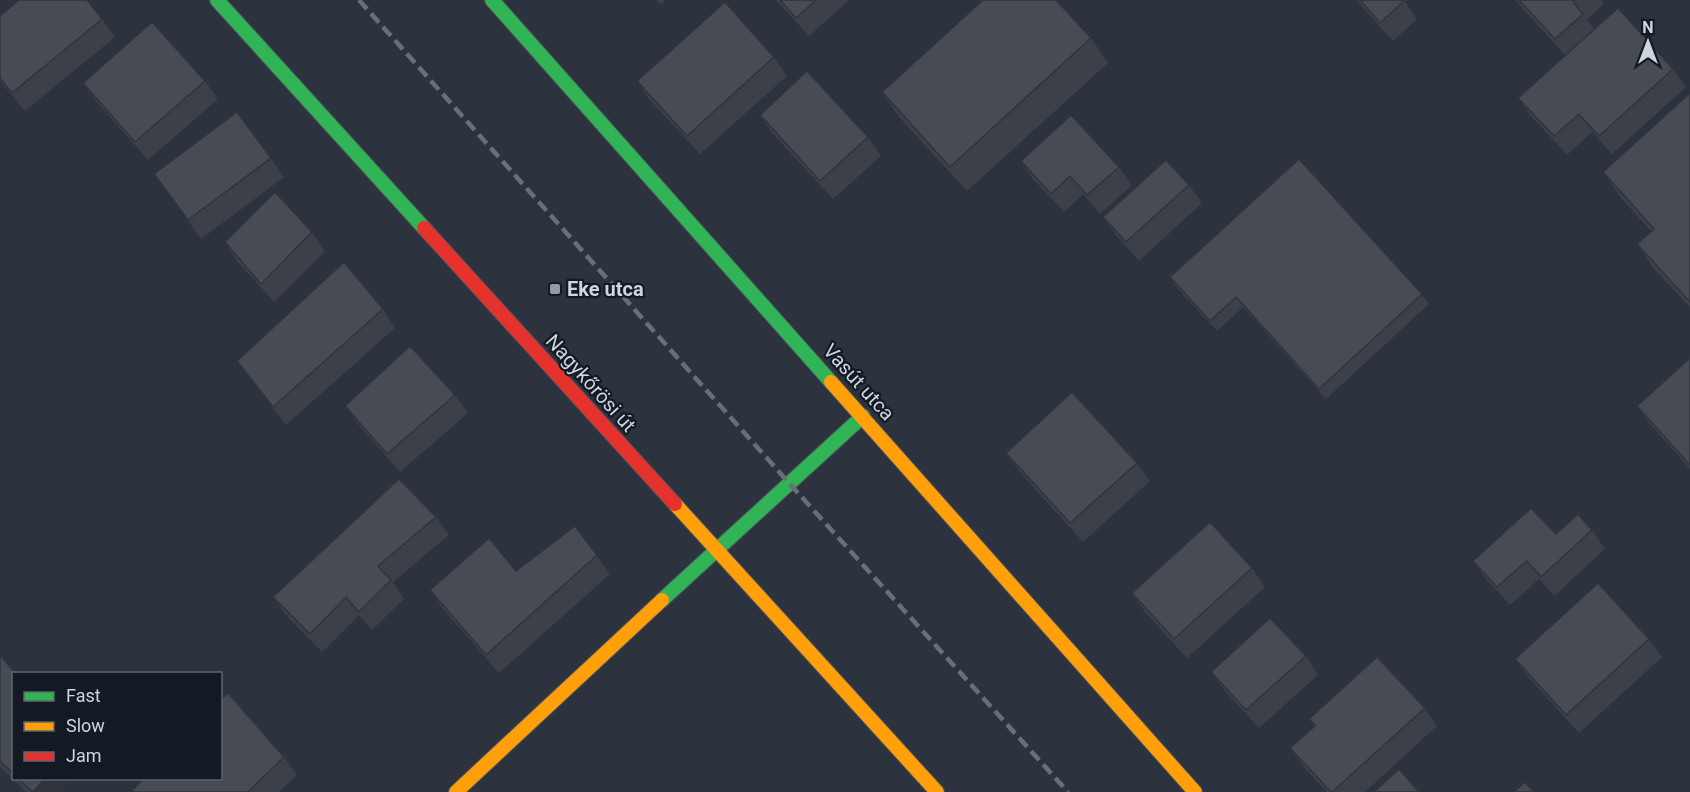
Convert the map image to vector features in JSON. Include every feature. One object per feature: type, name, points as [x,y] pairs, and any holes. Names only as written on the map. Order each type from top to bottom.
[{"type":"street","name":"Nagykőrösi út","points":[[216,0],[937,792]]},
{"type":"street","name":"Vasút utca","points":[[492,0],[1195,792]]},
{"type":"street","points":[[456,792],[863,416]]},
{"type":"building","points":[[19,0],[87,0],[102,19],[12,93],[0,78],[0,16]]},
{"type":"building","points":[[780,0],[816,0],[796,18]]},
{"type":"building","points":[[983,0],[1056,0],[1091,38],[950,167],[882,92]]},
{"type":"building","points":[[1360,0],[1404,0],[1404,1],[1380,23]]},
{"type":"building","points":[[1519,0],[1575,0],[1573,2],[1583,14],[1555,39]]},
{"type":"building","points":[[725,2],[774,57],[687,136],[637,81]]},
{"type":"building","points":[[1618,8],[1673,69],[1599,136],[1579,114],[1554,136],[1518,98]]},
{"type":"building","points":[[152,22],[205,81],[135,142],[83,83]]},
{"type":"building","points":[[807,71],[868,137],[820,181],[760,115]]},
{"type":"building","points":[[1690,93],[1690,302],[1637,244],[1654,229],[1603,172]]},
{"type":"building","points":[[237,112],[271,158],[188,220],[154,174]]},
{"type":"building","points":[[1071,115],[1119,167],[1087,195],[1070,176],[1051,194],[1021,161]]},
{"type":"building","points":[[1299,159],[1422,294],[1319,389],[1236,297],[1210,321],[1170,277]]},
{"type":"building","points":[[1166,160],[1189,185],[1126,242],[1103,217]]},
{"type":"building","points":[[275,192],[312,232],[261,284],[225,242]]},
{"type":"building","points":[[344,262],[383,309],[273,407],[237,361]]},
{"type":"building","points":[[410,346],[455,395],[387,454],[345,406]]},
{"type":"building","points":[[1690,358],[1690,465],[1637,406]]},
{"type":"building","points":[[1072,392],[1137,463],[1070,523],[1006,453]]},
{"type":"building","points":[[399,479],[436,517],[378,566],[391,580],[359,612],[346,597],[310,634],[273,597]]},
{"type":"building","points":[[1531,508],[1556,534],[1578,514],[1592,530],[1541,577],[1527,561],[1497,587],[1473,561]]},
{"type":"building","points":[[1210,522],[1252,568],[1174,639],[1132,593]]},
{"type":"building","points":[[575,526],[597,555],[486,655],[430,590],[489,538],[516,571]]},
{"type":"building","points":[[1598,583],[1649,639],[1566,715],[1515,659]]},
{"type":"building","points":[[1270,618],[1306,656],[1246,710],[1211,672]]},
{"type":"building","points":[[0,655],[14,672],[12,672],[12,772],[0,761]]},
{"type":"building","points":[[1377,657],[1425,708],[1331,792],[1290,748],[1315,726],[1309,719]]},
{"type":"building","points":[[228,693],[284,757],[248,792],[131,792],[142,780],[222,780],[222,698]]},
{"type":"building","points":[[1399,769],[1419,792],[1374,792]]},
{"type":"building","points":[[20,780],[43,780],[33,792]]},
{"type":"building","points":[[1525,782],[1534,792],[1514,792]]},
{"type":"railway","points":[[359,0],[1068,792]]},
{"type":"traffic: fast","points":[[217,0],[424,228]]},
{"type":"traffic: fast","points":[[492,0],[831,382]]},
{"type":"traffic: fast","points":[[662,600],[863,416]]},
{"type":"traffic: slow","points":[[831,382],[1195,792]]},
{"type":"traffic: slow","points":[[675,504],[937,792]]},
{"type":"traffic: slow","points":[[456,792],[662,600]]},
{"type":"traffic: jam","points":[[424,228],[675,504]]},
{"type":"place","name":"Eke utca","points":[[555,289]]}]
